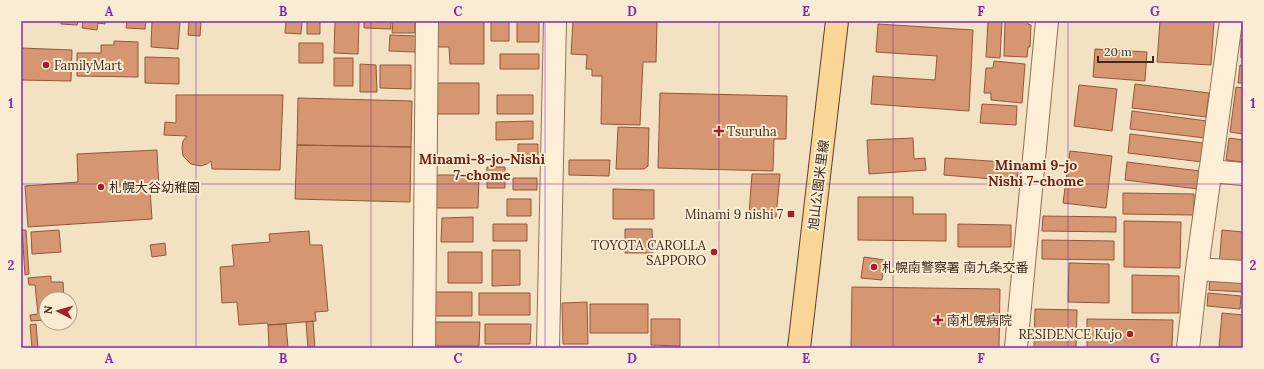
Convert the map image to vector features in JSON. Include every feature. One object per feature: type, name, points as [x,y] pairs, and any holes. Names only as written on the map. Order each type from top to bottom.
[{"type":"main road","name":"旭山公園米里線","points":[[799,348],[837,21]]},
{"type":"street","points":[[424,348],[428,21]]},
{"type":"street","points":[[548,348],[555,21]]},
{"type":"street","points":[[1016,348],[1047,21]]},
{"type":"street","points":[[1188,348],[1197,269],[1231,21]]},
{"type":"street","points":[[1210,171],[1243,174]]},
{"type":"street","points":[[1197,269],[1243,272]]},
{"type":"building","points":[[61,21],[78,21],[77,25],[61,24]]},
{"type":"building","points":[[83,21],[105,21],[105,24],[98,23],[97,30],[82,28]]},
{"type":"building","points":[[127,21],[146,21],[145,29],[126,28]]},
{"type":"building","points":[[152,21],[180,21],[178,49],[151,47]]},
{"type":"building","points":[[189,21],[201,21],[200,36],[188,35]]},
{"type":"building","points":[[286,21],[302,21],[301,34],[285,33]]},
{"type":"building","points":[[307,21],[320,21],[320,34],[307,34]]},
{"type":"building","points":[[335,21],[359,21],[358,54],[334,53]]},
{"type":"building","points":[[364,21],[391,21],[391,29],[364,28]]},
{"type":"building","points":[[393,21],[415,21],[415,33],[392,33]]},
{"type":"building","points":[[435,21],[484,21],[484,64],[450,64],[449,47],[435,47]]},
{"type":"building","points":[[491,21],[509,21],[509,41],[491,41]]},
{"type":"building","points":[[517,21],[539,21],[539,42],[517,42]]},
{"type":"building","points":[[573,21],[657,21],[656,62],[643,62],[640,125],[601,124],[602,76],[592,76],[592,69],[586,69],[587,55],[571,54]]},
{"type":"building","points":[[988,21],[1002,21],[1000,58],[986,57]]},
{"type":"building","points":[[1005,21],[1028,21],[1028,24],[1031,25],[1030,47],[1028,47],[1027,57],[1004,56]]},
{"type":"building","points":[[1160,21],[1214,21],[1211,65],[1157,62]]},
{"type":"building","points":[[878,24],[973,30],[969,111],[871,104],[873,76],[935,80],[937,56],[876,52]]},
{"type":"building","points":[[390,35],[416,36],[415,52],[389,51]]},
{"type":"building","points":[[1241,39],[1243,39],[1243,58],[1241,58]]},
{"type":"building","points":[[114,41],[138,42],[138,77],[77,76],[77,53],[101,53],[101,45],[114,45]]},
{"type":"building","points":[[299,43],[323,43],[323,63],[299,63]]},
{"type":"building","name":"FamilyMart","points":[[21,48],[72,50],[71,81],[21,80]]},
{"type":"building","points":[[1095,49],[1147,52],[1145,81],[1093,77]]},
{"type":"building","points":[[500,54],[539,54],[539,69],[500,69]]},
{"type":"building","points":[[145,57],[179,58],[179,84],[145,83]]},
{"type":"building","points":[[334,58],[353,58],[353,86],[334,86]]},
{"type":"building","points":[[994,61],[1025,64],[1022,103],[991,100],[991,93],[984,93],[986,68],[993,68]]},
{"type":"building","points":[[360,64],[376,65],[377,92],[360,92]]},
{"type":"building","points":[[380,65],[411,65],[411,89],[380,88]]},
{"type":"building","points":[[1240,65],[1243,65],[1243,83],[1238,83]]},
{"type":"building","points":[[434,83],[479,83],[479,114],[434,114]]},
{"type":"building","points":[[1135,84],[1209,93],[1206,117],[1132,108]]},
{"type":"building","points":[[1079,85],[1117,89],[1112,131],[1074,126]]},
{"type":"building","points":[[1236,87],[1243,88],[1243,134],[1230,132]]},
{"type":"building","points":[[660,93],[787,96],[786,139],[774,139],[773,171],[658,168]]},
{"type":"building","points":[[176,95],[283,95],[280,170],[212,169],[211,161],[201,166],[191,164],[183,156],[183,141],[187,136],[164,135],[165,122],[176,123]]},
{"type":"building","points":[[497,95],[533,95],[533,114],[497,114]]},
{"type":"building","points":[[298,98],[412,101],[411,147],[297,145]]},
{"type":"building","points":[[982,104],[1017,106],[1016,125],[980,123]]},
{"type":"building","points":[[1132,111],[1207,121],[1205,138],[1130,129]]},
{"type":"building","points":[[533,121],[533,139],[496,140],[496,122]]},
{"type":"building","points":[[618,127],[649,128],[648,166],[644,169],[616,169]]},
{"type":"building","points":[[1130,134],[1204,143],[1202,162],[1128,153]]},
{"type":"building","points":[[913,138],[914,159],[925,158],[926,170],[869,174],[867,140]]},
{"type":"building","points":[[1229,138],[1243,140],[1243,162],[1226,160]]},
{"type":"building","points":[[518,144],[538,144],[538,161],[518,161]]},
{"type":"building","points":[[297,145],[411,147],[410,202],[295,199]]},
{"type":"building","points":[[157,150],[159,190],[150,190],[152,219],[28,227],[25,186],[78,182],[77,154]]},
{"type":"building","points":[[1070,151],[1112,156],[1106,208],[1063,203]]},
{"type":"building","points":[[945,158],[1019,163],[1017,181],[944,175]]},
{"type":"building","points":[[569,160],[610,160],[609,176],[569,175]]},
{"type":"building","points":[[1127,162],[1200,171],[1198,189],[1125,180]]},
{"type":"building","points":[[487,167],[505,167],[505,188],[487,188]]},
{"type":"building","points":[[752,174],[780,174],[776,217],[749,214]]},
{"type":"building","points":[[434,175],[479,175],[478,208],[434,208]]},
{"type":"building","points":[[513,178],[537,178],[537,190],[513,190]]},
{"type":"building","points":[[613,189],[654,190],[654,219],[613,219]]},
{"type":"building","points":[[1123,193],[1194,194],[1194,215],[1123,214]]},
{"type":"building","points":[[858,197],[913,197],[913,214],[946,214],[946,241],[858,240]]},
{"type":"building","points":[[507,199],[531,199],[531,216],[507,216]]},
{"type":"building","points":[[1043,216],[1116,217],[1116,232],[1042,231]]},
{"type":"building","points":[[473,217],[473,242],[441,242],[442,218]]},
{"type":"building","points":[[1124,221],[1181,222],[1180,268],[1124,267]]},
{"type":"building","points":[[493,224],[527,224],[527,241],[493,241]]},
{"type":"building","points":[[958,224],[1011,225],[1011,247],[958,247]]},
{"type":"building","points":[[625,229],[652,229],[653,253],[625,253]]},
{"type":"building","points":[[22,230],[26,230],[29,274],[25,275]]},
{"type":"building","points":[[59,230],[61,252],[32,254],[31,232]]},
{"type":"building","points":[[1222,230],[1243,232],[1243,267],[1219,265]]},
{"type":"building","points":[[309,231],[310,245],[322,245],[328,311],[315,312],[316,321],[268,325],[267,323],[239,325],[237,302],[222,303],[220,267],[234,266],[232,245],[270,242],[269,234]]},
{"type":"building","points":[[1042,240],[1114,241],[1114,260],[1042,259]]},
{"type":"building","points":[[165,243],[166,255],[152,257],[150,245]]},
{"type":"building","points":[[492,250],[520,250],[520,285],[492,286]]},
{"type":"building","points":[[448,252],[482,252],[482,283],[448,283]]},
{"type":"building","points":[[864,257],[885,260],[882,280],[861,278]]},
{"type":"building","points":[[1069,263],[1109,264],[1109,303],[1068,302]]},
{"type":"building","points":[[1132,275],[1179,276],[1179,313],[1132,313]]},
{"type":"building","points":[[1210,275],[1243,278],[1243,292],[1209,290]]},
{"type":"building","points":[[51,276],[51,282],[63,282],[64,291],[38,291],[38,314],[35,285],[29,285],[28,278]]},
{"type":"building","points":[[852,287],[1000,289],[999,348],[851,348]]},
{"type":"building","points":[[433,292],[472,292],[472,316],[433,316]]},
{"type":"building","points":[[479,293],[530,293],[530,315],[479,315]]},
{"type":"building","points":[[1208,293],[1241,296],[1240,309],[1207,306]]},
{"type":"building","points":[[587,302],[588,344],[563,344],[562,303]]},
{"type":"building","points":[[590,304],[648,304],[648,333],[590,333]]},
{"type":"building","points":[[1035,309],[1077,310],[1076,348],[1034,348]]},
{"type":"building","points":[[1222,313],[1243,315],[1243,348],[1219,347]]},
{"type":"building","points":[[38,314],[38,321],[31,321],[30,315]]},
{"type":"building","points":[[651,319],[680,319],[680,346],[651,345]]},
{"type":"building","name":"RESIDENCE Kujo","points":[[1087,319],[1173,320],[1172,348],[1087,348]]},
{"type":"building","points":[[313,321],[315,348],[308,348],[306,322]]},
{"type":"building","points":[[433,322],[480,322],[479,346],[433,346]]},
{"type":"building","points":[[36,324],[38,348],[32,348],[30,325]]},
{"type":"building","points":[[286,324],[288,348],[269,348],[268,325]]},
{"type":"building","points":[[485,324],[531,324],[530,344],[485,344]]},
{"type":"place","name":"FamilyMart","points":[[46,65]]},
{"type":"place","name":"Tsuruha","points":[[719,131]]},
{"type":"place","name":"札幌大谷幼稚園","points":[[101,187]]},
{"type":"place","name":"Minami 9 nishi 7","points":[[791,214]]},
{"type":"place","name":"TOYOTA CAROLLA SAPPORO","points":[[714,252]]},
{"type":"place","name":"札幌南警察署 南九条交番","points":[[874,267]]},
{"type":"place","name":"南札幌病院","points":[[938,320]]},
{"type":"place","name":"RESIDENCE Kujo","points":[[1130,334]]},
{"type":"district","name":"Minami-8-jo-Nishi 7-chome","points":[[482,168]]},
{"type":"district","name":"Minami 9-jo Nishi 7-chome","points":[[1036,174]]}]
